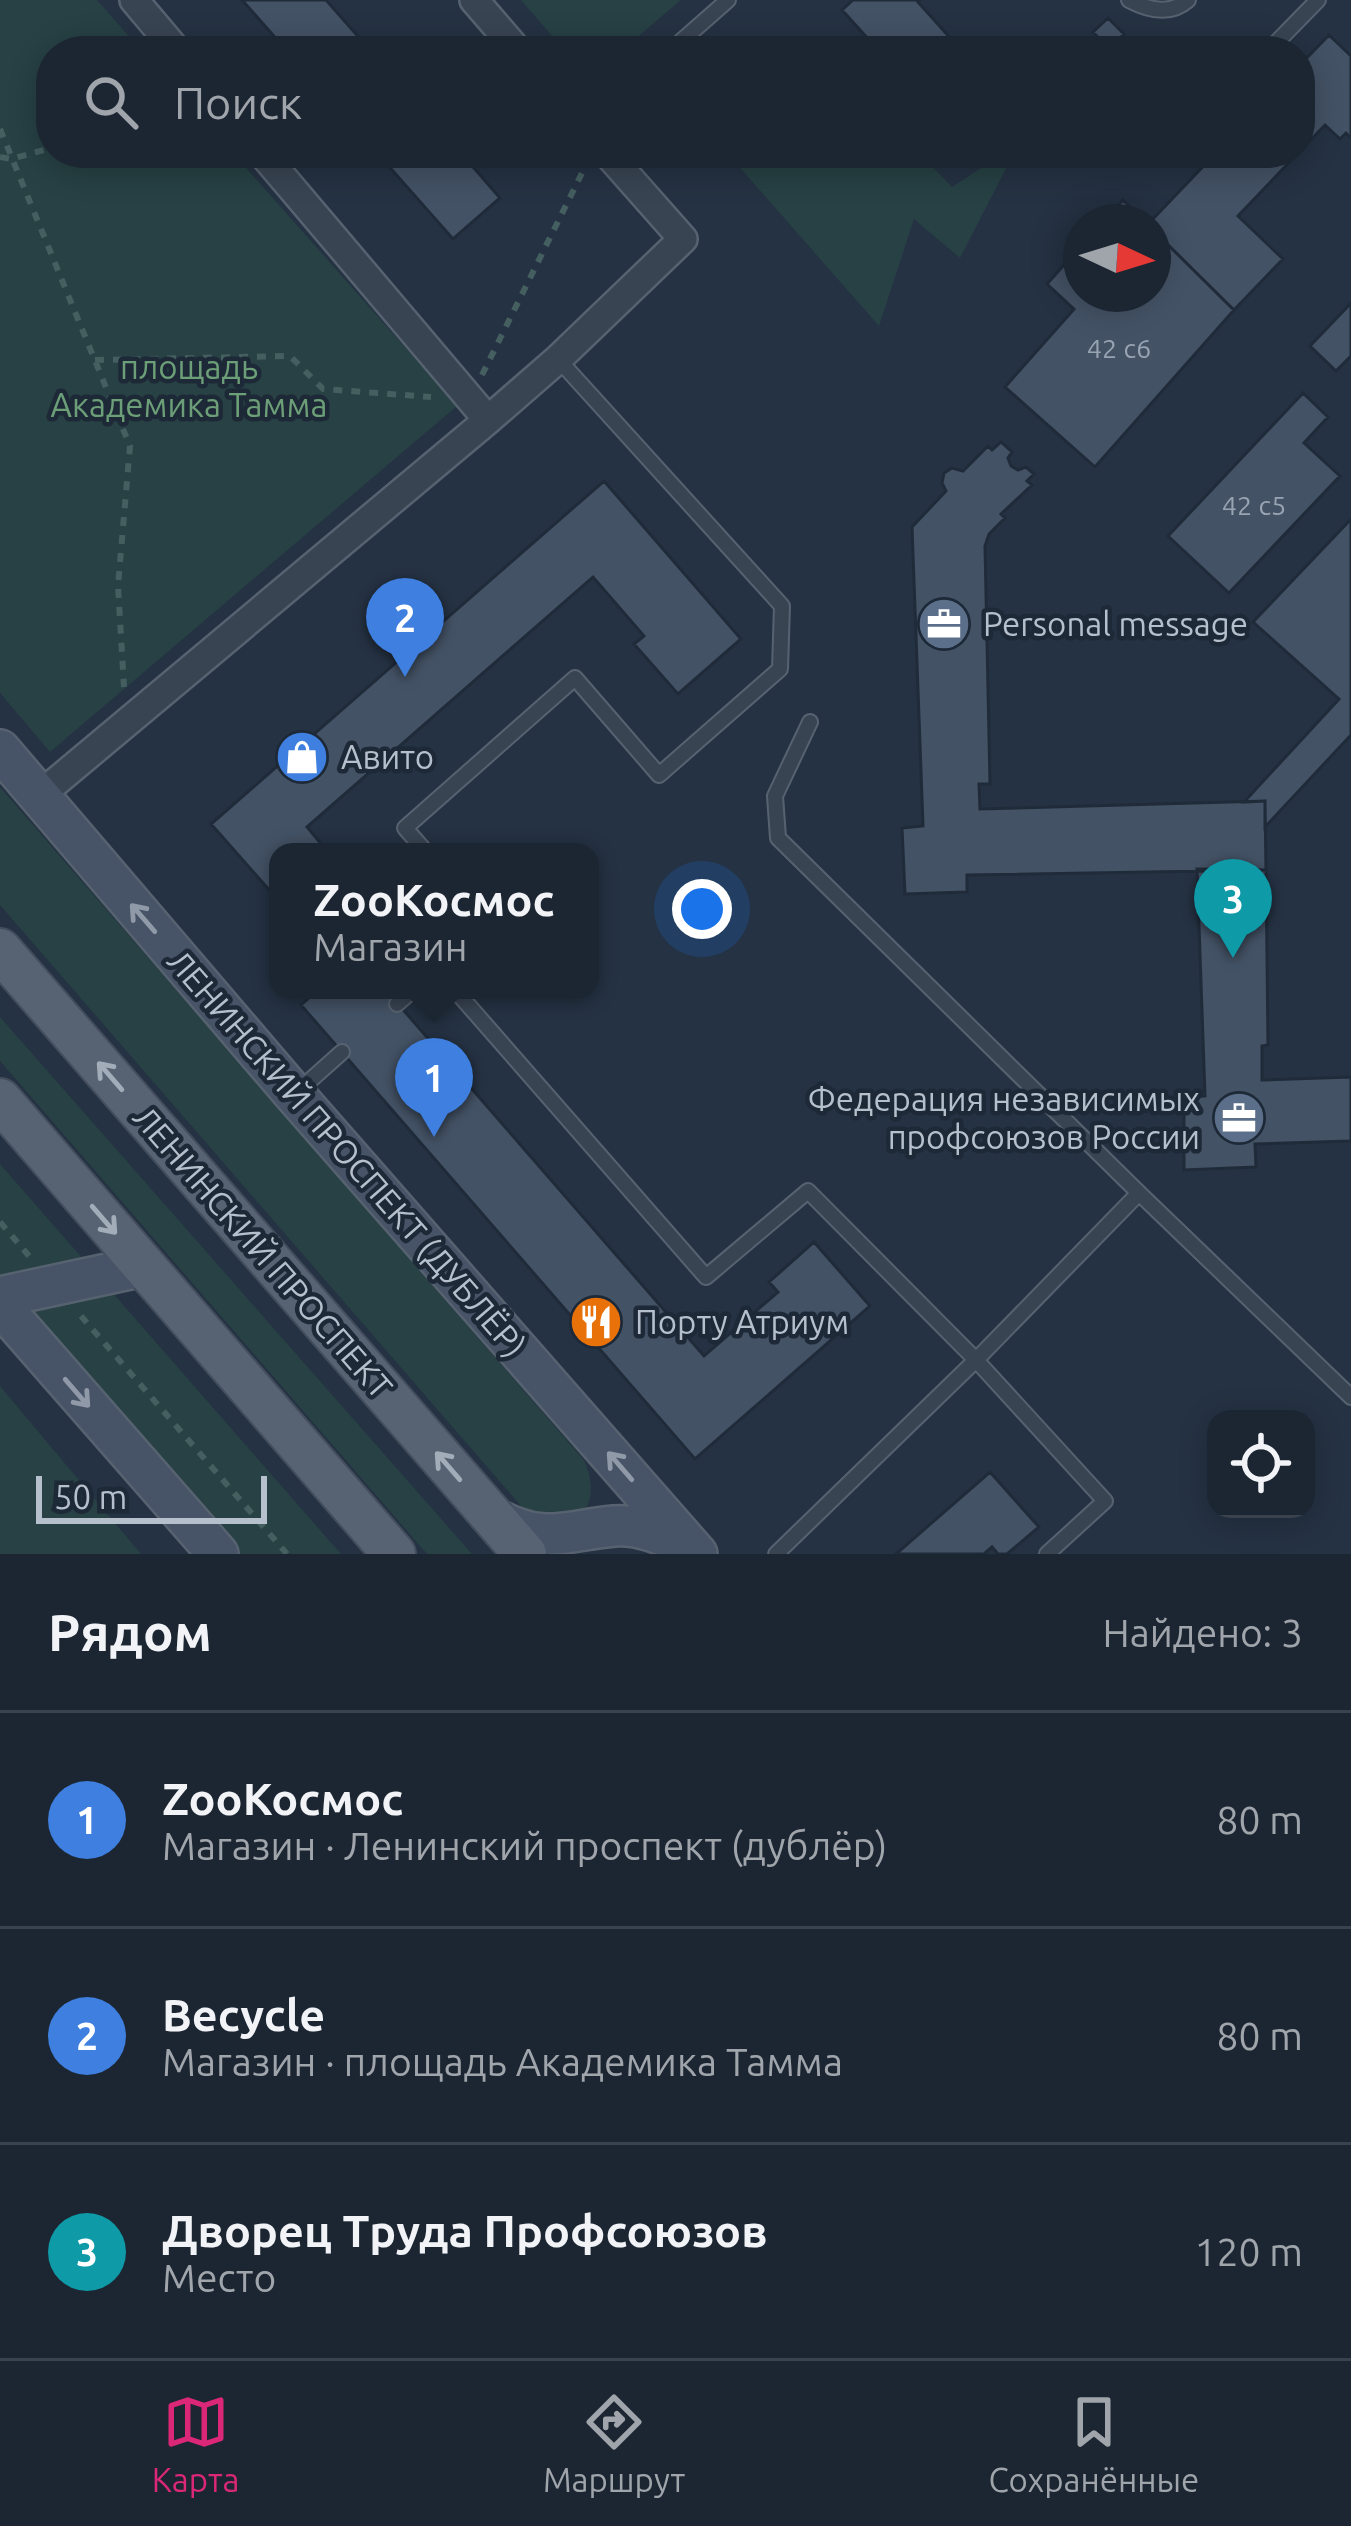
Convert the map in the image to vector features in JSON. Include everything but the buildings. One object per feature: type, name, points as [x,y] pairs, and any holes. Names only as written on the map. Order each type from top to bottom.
[{"type":"main road","name":"ЛЕНИНСКИЙ ПРОСПЕКТ","points":[[0,950],[525,1554]]},
{"type":"main road","points":[[0,1100],[384,1549]]},
{"type":"street","points":[[134,0],[164,36]]},
{"type":"street","points":[[474,0],[505,36]]},
{"type":"street","points":[[275,168],[479,410]]},
{"type":"street","points":[[39,796],[479,410],[558,359],[683,239],[605,168]]},
{"type":"street","name":"ЛЕНИНСКИЙ ПРОСПЕКТ (ДУБЛЁР)","points":[[0,750],[694,1551]]},
{"type":"street","points":[[144,1266],[0,1301],[218,1554]]},
{"type":"street","points":[[494,1518],[515,1530],[556,1536],[616,1526],[640,1528],[664,1534],[694,1551]]},
{"type":"lane","points":[[687,36],[728,0]]},
{"type":"lane","points":[[1129,0],[1160,10],[1179,8],[1188,0]]},
{"type":"lane","points":[[1283,36],[1318,0]]},
{"type":"lane","points":[[418,843],[404,828],[575,678],[659,775],[780,669],[782,606],[558,359]]},
{"type":"lane","points":[[810,722],[775,796],[778,838],[1351,1396]]},
{"type":"lane","points":[[398,1004],[403,999]]},
{"type":"lane","points":[[463,999],[706,1277],[808,1191],[976,1360],[1105,1501],[1047,1554]]},
{"type":"lane","points":[[294,1094],[342,1052]]},
{"type":"lane","points":[[776,1554],[1139,1193]]},
{"type":"path","points":[[0,129],[130,446],[118,586],[123,667]]},
{"type":"path","points":[[0,157],[36,152]]},
{"type":"path","points":[[94,360],[290,356],[323,389],[479,410],[592,168]]},
{"type":"path","points":[[0,1222],[286,1554]]},
{"type":"green space","name":"площадь Академика Тамма","points":[[0,0],[97,0],[129,36],[36,36],[36,168],[246,168],[457,406],[50,752],[0,693]]},
{"type":"green space","points":[[521,0],[681,0],[639,36],[552,36]]},
{"type":"green space","points":[[740,168],[934,168],[952,187],[981,168],[1006,168],[960,258],[914,219],[879,326]]},
{"type":"green space","points":[[0,787],[583,1459],[591,1492],[581,1514],[569,1520],[534,1521],[0,905]]},
{"type":"green space","points":[[0,1017],[472,1554],[427,1554],[0,1061]]},
{"type":"green space","points":[[0,1164],[341,1554],[236,1554],[0,1284]]},
{"type":"green space","points":[[0,1386],[141,1554],[0,1554]]},
{"type":"place","name":"Personal message","points":[[944,624]]},
{"type":"place","name":"Becycle","points":[[405,677]]},
{"type":"place","name":"Авито","points":[[302,757]]},
{"type":"place","name":"Дворец Труда Профсоюзов","points":[[1233,958]]},
{"type":"place","name":"Федерация независимых профсоюзов России","points":[[1239,1118]]},
{"type":"place","name":"ZooКосмос","points":[[434,1137]]},
{"type":"place","name":"Порту Атриум","points":[[596,1322]]}]
